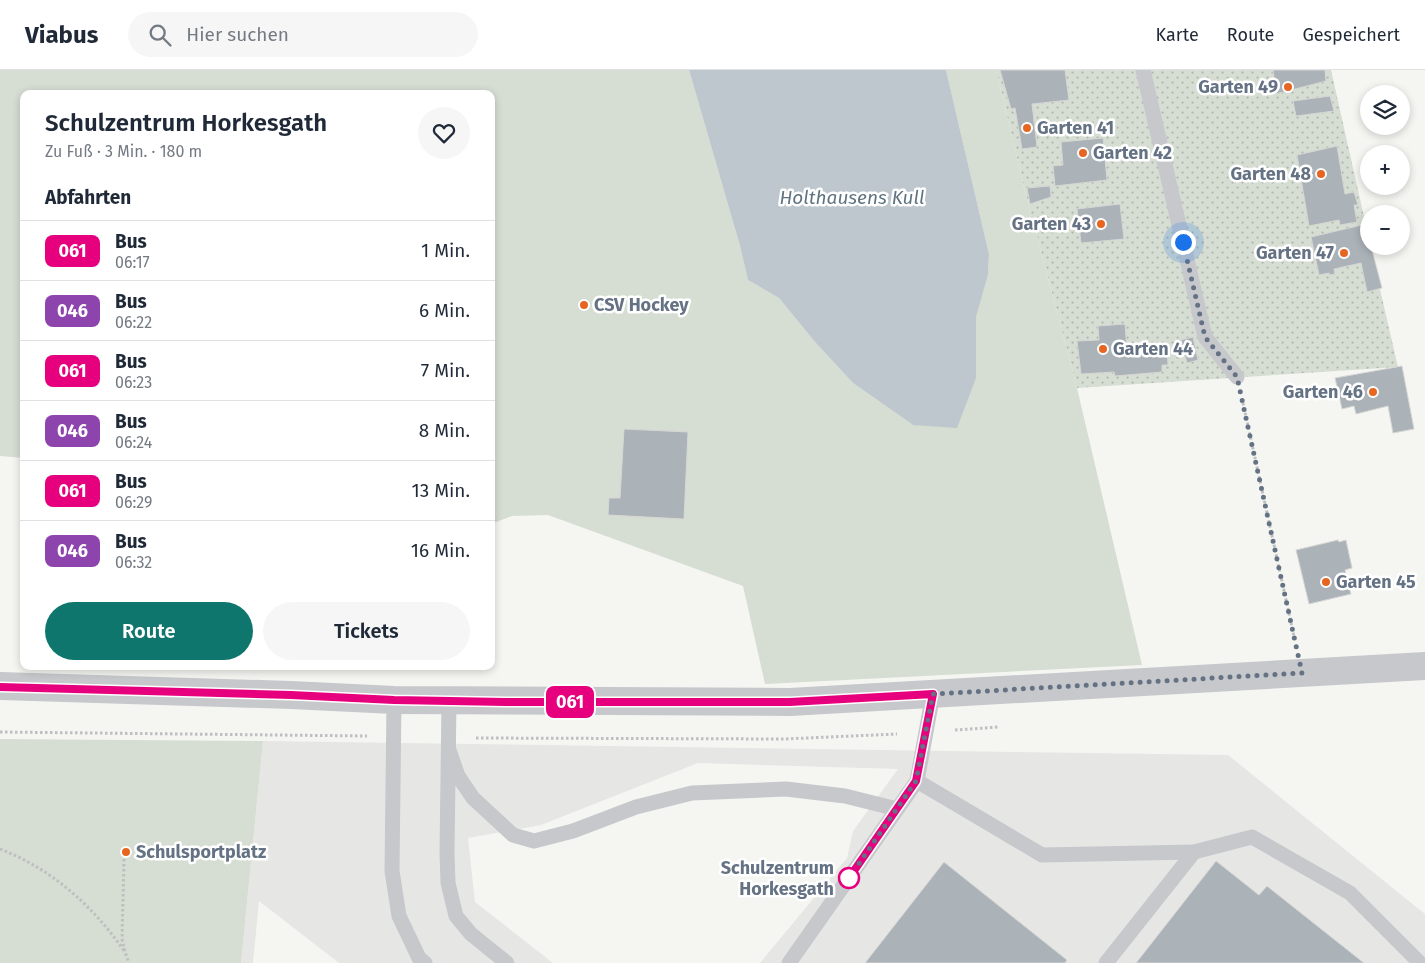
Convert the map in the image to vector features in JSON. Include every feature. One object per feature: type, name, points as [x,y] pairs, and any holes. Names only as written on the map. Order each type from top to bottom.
[{"type":"street","points":[[0,686],[394,700],[790,702],[1425,666]]},
{"type":"lane","points":[[1143,70],[1205,337],[1237,377]]},
{"type":"lane","points":[[789,963],[916,781],[933,694]]},
{"type":"lane","points":[[394,700],[392,871],[400,916],[419,958],[425,963]]},
{"type":"lane","points":[[449,701],[448,883],[456,916],[471,934],[507,963]]},
{"type":"lane","points":[[449,750],[458,776],[472,798],[512,835],[534,841],[573,831],[636,807],[692,793],[786,789],[845,796],[897,809]]},
{"type":"lane","points":[[916,781],[1042,856],[1194,852],[1252,837],[1350,893],[1420,963]]},
{"type":"lane","points":[[1106,963],[1194,852]]},
{"type":"path","points":[[1237,377],[1302,673]]},
{"type":"path","points":[[0,732],[288,735]]},
{"type":"path","points":[[0,849],[46,872],[73,893],[100,920],[125,952]]},
{"type":"path","points":[[124,859],[122,939],[129,963]]},
{"type":"shaded area","points":[[0,70],[689,70],[748,280],[779,298],[815,342],[853,383],[913,425],[976,378],[976,316],[988,275],[989,254],[946,70],[996,70],[1023,183],[1077,388],[1142,665],[765,684],[743,586],[548,515],[512,516],[495,522],[495,90],[20,90],[20,458],[0,456]]},
{"type":"shaded area","points":[[996,70],[1331,70],[1361,205],[1360,255],[1372,255],[1398,367],[1077,388],[1023,183]]},
{"type":"shaded area","name":"Schulsportplatz","points":[[0,739],[263,741],[241,963],[0,963]]},
{"type":"shaded area","name":"Schulzentrum Horkesgath","points":[[263,741],[1228,755],[1425,914],[1425,963],[1364,963],[1267,886],[1259,895],[1216,862],[1136,963],[1065,963],[1067,960],[944,863],[865,963],[760,963],[847,858],[853,831],[898,769],[698,763],[541,825],[468,838],[475,902],[553,963],[339,963],[259,901],[253,963],[241,963]]},
{"type":"water","name":"Holthausens Kull","points":[[689,70],[946,70],[989,254],[988,275],[976,317],[976,378],[957,428],[913,425],[853,383],[815,342],[779,298],[748,280]]},
{"type":"building","name":"Garten 41","points":[[1000,70],[1065,70],[1069,100],[1032,104],[1037,147],[1022,149],[1015,108],[1011,109]]},
{"type":"building","name":"Garten 49","points":[[1273,70],[1325,70],[1326,81],[1276,94]]},
{"type":"building","points":[[1330,96],[1334,111],[1296,116],[1293,101]]},
{"type":"building","name":"Garten 42","points":[[1103,138],[1107,180],[1055,186],[1053,166],[1063,165],[1061,142]]},
{"type":"building","name":"Garten 48","points":[[1337,146],[1345,194],[1354,192],[1358,205],[1354,205],[1357,222],[1340,225],[1339,220],[1309,226],[1297,155]]},
{"type":"building","points":[[1050,186],[1051,197],[1030,204],[1027,188]]},
{"type":"building","name":"Garten 43","points":[[1120,204],[1124,239],[1081,243],[1077,209]]},
{"type":"building","name":"Garten 47","points":[[1360,225],[1360,255],[1373,255],[1382,288],[1367,292],[1361,263],[1334,269],[1335,274],[1319,275],[1311,237]]},
{"type":"building","name":"Garten 44","points":[[1125,324],[1127,351],[1167,347],[1168,365],[1162,365],[1162,372],[1115,376],[1114,372],[1081,374],[1077,341],[1099,340],[1098,326]]},
{"type":"building","points":[[1193,337],[1198,360],[1187,363],[1181,340]]},
{"type":"building","name":"Garten 46","points":[[1402,366],[1414,429],[1393,433],[1388,406],[1356,414],[1354,406],[1342,409],[1335,378]]},
{"type":"building","points":[[624,429],[688,432],[684,519],[608,515],[609,498],[620,498]]},
{"type":"building","name":"Garten 45","points":[[1338,540],[1339,542],[1346,540],[1352,568],[1345,570],[1351,594],[1309,604],[1296,550]]},
{"type":"building","points":[[1216,861],[1259,895],[1267,886],[1364,963],[1136,963]]},
{"type":"building","points":[[944,862],[1067,960],[1065,963],[865,963]]},
{"type":"bus line","name":"061","points":[[0,687],[506,702],[790,702],[933,694],[916,781],[849,878]]},
{"type":"place","name":"Garten 49","points":[[1288,87]]},
{"type":"place","name":"Garten 41","points":[[1027,128]]},
{"type":"place","name":"Garten 42","points":[[1083,153]]},
{"type":"place","name":"Garten 48","points":[[1321,174]]},
{"type":"place","name":"Garten 43","points":[[1101,224]]},
{"type":"place","name":"Garten 47","points":[[1344,253]]},
{"type":"place","name":"CSV Hockey","points":[[584,305]]},
{"type":"place","name":"Garten 44","points":[[1103,349]]},
{"type":"place","name":"Garten 46","points":[[1373,392]]},
{"type":"place","name":"Garten 45","points":[[1326,582]]},
{"type":"place","name":"Schulsportplatz","points":[[126,852]]},
{"type":"place","name":"Schulzentrum Horkesgath","points":[[849,878]]},
{"type":"route","points":[[849,878],[916,781],[933,694],[1302,673],[1237,377],[1205,337],[1183,242]]}]
